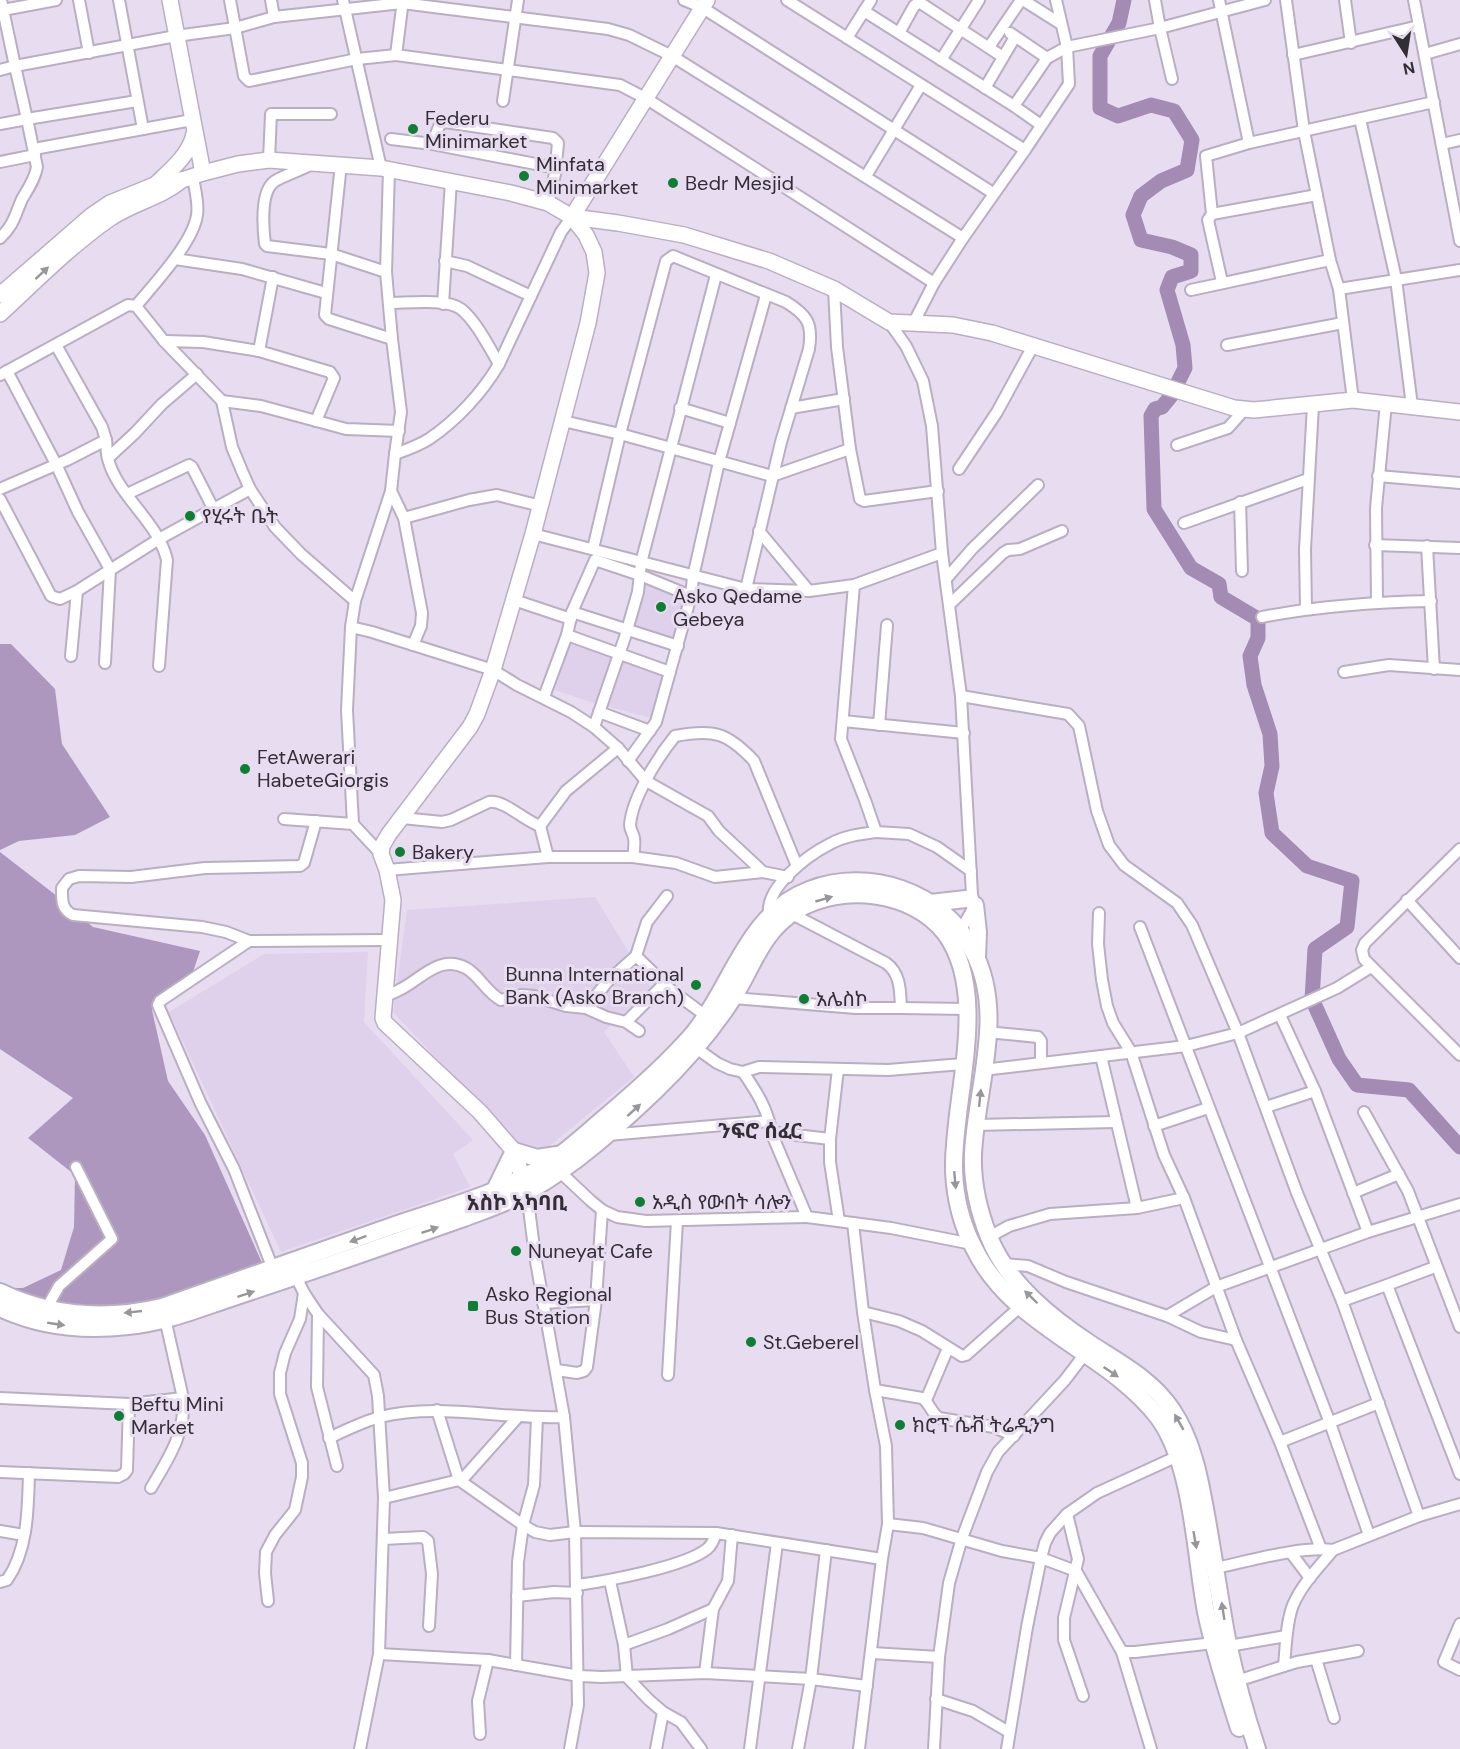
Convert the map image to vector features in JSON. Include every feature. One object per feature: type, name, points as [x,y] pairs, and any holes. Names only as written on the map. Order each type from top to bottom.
[{"type":"main road","points":[[170,0],[193,127],[193,177]]},
{"type":"main road","points":[[572,217],[705,4]]},
{"type":"main road","points":[[157,183],[173,169],[192,143],[193,127]]},
{"type":"main road","points":[[2,303],[91,216],[110,203],[167,180],[193,177],[269,160],[385,168],[548,203],[572,217],[586,235],[594,252],[597,273],[588,323],[541,506],[493,670],[470,727],[389,834],[382,846],[381,854],[393,900],[382,1018],[480,1112],[514,1151],[525,1186]]},
{"type":"main road","points":[[2,303],[111,218],[193,177]]},
{"type":"main road","points":[[572,217],[684,235],[769,261],[834,289],[889,322],[953,325],[992,333],[1244,410],[1353,400],[1460,412]]},
{"type":"main road","points":[[560,1163],[690,1038],[706,1016],[753,935],[769,915],[791,898],[808,890],[848,881],[874,881],[909,892],[930,903],[952,933],[968,1009],[955,1177],[961,1215],[972,1244],[999,1285],[1021,1306],[1084,1355],[1124,1381],[1162,1422],[1178,1456],[1185,1484],[1206,1610],[1237,1681],[1257,1749]]},
{"type":"main road","points":[[0,1292],[33,1306],[98,1316],[143,1311],[164,1313],[296,1277],[481,1212],[607,1135],[655,1090],[696,1048],[733,998],[769,933],[792,914],[814,902],[830,897],[865,894],[892,900],[917,910],[972,948],[983,976],[989,1013],[973,1153],[979,1204],[989,1237],[1004,1264],[1026,1293],[1092,1345],[1132,1370],[1157,1390],[1185,1432],[1200,1480],[1216,1568],[1221,1645],[1245,1749]]},
{"type":"main road","points":[[930,903],[971,900],[978,932],[977,959]]},
{"type":"main road","points":[[514,1151],[560,1163]]},
{"type":"main road","points":[[495,1190],[514,1151]]},
{"type":"main road","points":[[0,1308],[30,1320],[76,1327],[132,1326],[273,1269],[495,1190],[525,1186]]},
{"type":"street","points":[[0,238],[16,217],[21,202],[36,175],[37,167],[2,5],[56,0]]},
{"type":"street","points":[[79,0],[89,52]]},
{"type":"street","points":[[119,0],[143,129]]},
{"type":"street","points":[[230,0],[244,75],[249,81],[357,58],[396,55],[620,85],[647,99],[934,283]]},
{"type":"street","points":[[271,0],[274,17]]},
{"type":"street","points":[[503,101],[518,0]]},
{"type":"street","points":[[684,0],[705,4],[993,193]]},
{"type":"street","points":[[787,0],[1025,150]]},
{"type":"street","points":[[847,38],[871,0]]},
{"type":"street","points":[[931,10],[937,0]]},
{"type":"street","points":[[941,60],[980,0]]},
{"type":"street","points":[[989,47],[1022,0],[1061,24]]},
{"type":"street","points":[[914,322],[934,283],[963,238],[1069,84],[1067,47],[1056,0]]},
{"type":"street","points":[[1155,0],[1172,79]]},
{"type":"street","points":[[1219,0],[1249,143]]},
{"type":"street","points":[[1014,106],[1047,58],[1067,47],[1160,28],[1265,0]]},
{"type":"street","points":[[1286,0],[1304,131],[1330,260],[1339,289],[1353,400]]},
{"type":"street","points":[[1345,0],[1351,43]]},
{"type":"street","points":[[1414,0],[1442,144],[1457,206],[1460,241]]},
{"type":"street","points":[[396,55],[403,1]]},
{"type":"street","points":[[0,70],[176,36],[235,28],[274,17],[344,4],[403,1],[608,29],[629,35],[672,56],[963,238]]},
{"type":"street","points":[[898,33],[916,3],[919,2],[1003,57]]},
{"type":"street","points":[[344,4],[385,168],[386,272],[401,412],[391,491],[356,601],[351,627],[347,710],[353,824],[381,854]]},
{"type":"street","points":[[864,11],[1041,125]]},
{"type":"street","points":[[1293,55],[1419,26]]},
{"type":"street","points":[[1002,28],[1047,58]]},
{"type":"street","points":[[985,88],[1015,37]]},
{"type":"street","points":[[1425,54],[1460,44]]},
{"type":"street","points":[[867,176],[921,85]]},
{"type":"street","points":[[0,124],[137,101]]},
{"type":"street","points":[[1222,282],[1208,220],[1212,214],[1206,156],[1249,143],[1434,102]]},
{"type":"street","points":[[269,160],[271,109],[332,114]]},
{"type":"street","points":[[1360,119],[1396,279],[1412,406]]},
{"type":"street","points":[[432,144],[440,124],[445,122],[553,138],[558,144],[556,168],[548,203]]},
{"type":"street","points":[[0,162],[34,152],[143,129],[193,127]]},
{"type":"street","points":[[391,139],[432,144],[556,168]]},
{"type":"street","points":[[1442,144],[1460,140]]},
{"type":"street","points":[[316,162],[276,181],[269,187],[264,203],[264,239],[267,246],[331,254],[386,272]]},
{"type":"street","points":[[341,164],[325,315],[392,339]]},
{"type":"street","points":[[136,306],[175,259],[195,224],[198,213],[193,177]]},
{"type":"street","points":[[443,304],[451,181]]},
{"type":"street","points":[[1212,214],[1317,195]]},
{"type":"street","points":[[395,454],[431,438],[488,384],[561,232],[572,217]]},
{"type":"street","points":[[593,549],[620,434],[666,261],[673,256],[786,302],[802,312],[810,324],[809,349],[772,476],[746,589]]},
{"type":"street","points":[[175,259],[242,269],[326,294]]},
{"type":"street","points":[[1191,290],[1330,260]]},
{"type":"street","points":[[445,261],[467,266],[531,296]]},
{"type":"street","points":[[1339,289],[1460,270]]},
{"type":"street","points":[[594,727],[620,654],[638,592],[641,563],[716,275]]},
{"type":"street","points":[[259,351],[273,277]]},
{"type":"street","points":[[834,289],[837,347],[850,449],[860,499],[864,501],[938,491]]},
{"type":"street","points":[[628,761],[656,722],[691,596],[693,577],[719,462],[766,295]]},
{"type":"street","points":[[390,303],[443,304],[461,309],[481,334],[499,364]]},
{"type":"street","points":[[105,663],[110,569],[78,512],[56,464],[4,374],[128,305],[136,306],[164,341],[222,401],[232,447],[250,489],[275,527],[301,554],[356,601]]},
{"type":"street","points":[[889,322],[906,345],[923,381],[932,426],[942,554],[961,696],[971,900],[952,933]]},
{"type":"street","points":[[1227,345],[1342,323]]},
{"type":"street","points":[[164,341],[203,342],[259,351],[333,374],[334,378],[316,421]]},
{"type":"street","points":[[56,345],[102,427],[108,458],[127,494],[159,539],[166,560],[159,666]]},
{"type":"street","points":[[959,469],[997,412],[1033,346]]},
{"type":"street","points":[[108,458],[162,404],[197,374]]},
{"type":"street","points":[[791,408],[844,399]]},
{"type":"street","points":[[222,401],[261,406],[346,429],[399,431]]},
{"type":"street","points":[[1377,602],[1375,544],[1378,476],[1386,403]]},
{"type":"street","points":[[1306,609],[1305,549],[1313,405]]},
{"type":"street","points":[[680,408],[730,423]]},
{"type":"street","points":[[1177,445],[1228,428],[1244,410]]},
{"type":"street","points":[[563,421],[620,434],[772,476],[850,449]]},
{"type":"street","points":[[0,489],[106,440]]},
{"type":"street","points":[[127,494],[189,465],[214,510]]},
{"type":"street","points":[[1378,476],[1460,483]]},
{"type":"street","points":[[1184,522],[1308,479]]},
{"type":"street","points":[[946,579],[972,549],[1038,484]]},
{"type":"street","points":[[0,499],[51,596],[60,599],[77,591],[159,539],[250,489]]},
{"type":"street","points":[[391,491],[404,518],[422,614],[421,626],[413,645]]},
{"type":"street","points":[[404,518],[469,500],[497,495],[541,506]]},
{"type":"street","points":[[1240,502],[1242,571]]},
{"type":"street","points":[[759,531],[809,591]]},
{"type":"street","points":[[949,605],[1003,553],[1020,549],[1062,531]]},
{"type":"street","points":[[533,534],[746,589],[809,591],[854,585],[942,554]]},
{"type":"street","points":[[1375,544],[1460,548]]},
{"type":"street","points":[[1427,546],[1434,669]]},
{"type":"street","points":[[544,697],[572,615],[595,560],[691,596]]},
{"type":"street","points":[[854,585],[842,739],[876,832]]},
{"type":"street","points":[[71,657],[77,591]]},
{"type":"street","points":[[514,600],[628,628],[678,646]]},
{"type":"street","points":[[1263,617],[1306,609],[1377,602],[1431,601]]},
{"type":"street","points":[[879,725],[888,625]]},
{"type":"street","points":[[351,627],[493,670],[517,686],[544,697],[594,727],[618,748],[646,781],[708,816],[719,831],[763,872]]},
{"type":"street","points":[[567,635],[670,672]]},
{"type":"street","points":[[1344,672],[1389,665],[1460,670]]},
{"type":"street","points":[[961,696],[1068,714],[1075,720],[1098,817],[1109,845],[1124,865],[1176,903],[1186,914],[1238,1033],[1297,1193],[1342,1300],[1419,1516]]},
{"type":"street","points":[[599,712],[650,731]]},
{"type":"street","points":[[843,721],[964,734]]},
{"type":"street","points":[[633,857],[634,836],[630,828],[631,821],[646,781],[661,753],[675,736],[699,732],[723,736],[754,761],[797,866]]},
{"type":"street","points":[[540,826],[566,791],[618,748]]},
{"type":"street","points":[[402,818],[442,822],[495,801],[504,804],[529,822],[540,826]]},
{"type":"street","points":[[284,819],[353,824]]},
{"type":"street","points":[[316,821],[304,862],[300,866],[205,868],[131,877],[79,876],[69,879],[62,888],[62,903],[64,908],[73,915],[202,927],[226,932],[249,941],[390,940]]},
{"type":"street","points":[[540,826],[548,857]]},
{"type":"street","points":[[769,915],[768,907],[771,898],[797,866],[831,843],[851,836],[876,832],[909,834],[938,847],[971,871]]},
{"type":"street","points":[[1459,1052],[1371,967],[1364,959],[1362,950],[1365,943],[1460,849]]},
{"type":"street","points":[[387,870],[548,857],[633,857],[676,863],[715,877],[763,872],[788,877]]},
{"type":"street","points":[[586,1008],[608,981],[636,956],[647,922],[667,896]]},
{"type":"street","points":[[1407,900],[1458,951]]},
{"type":"street","points":[[1100,913],[1098,944],[1102,980],[1113,1023],[1131,1052],[1164,1155],[1184,1198],[1236,1340],[1307,1509],[1327,1550]]},
{"type":"street","points":[[792,914],[895,969],[901,1008]]},
{"type":"street","points":[[1140,927],[1330,1424],[1369,1535]]},
{"type":"street","points":[[249,941],[183,984],[158,1005],[200,1102],[234,1169],[273,1269]]},
{"type":"street","points":[[636,956],[664,984],[706,1016]]},
{"type":"street","points":[[384,997],[403,989],[426,970],[452,965],[466,968],[491,994],[501,1000],[521,995],[534,996],[566,1006],[586,1008],[626,1022],[639,1031]]},
{"type":"street","points":[[983,1070],[1186,1047],[1238,1033],[1280,1015],[1337,988],[1371,967]]},
{"type":"street","points":[[626,1022],[664,984]]},
{"type":"street","points":[[733,998],[856,1008],[968,1009]]},
{"type":"street","points":[[1280,1015],[1315,1091],[1368,1232]]},
{"type":"street","points":[[987,1032],[1038,1037],[1041,1041],[1041,1063]]},
{"type":"street","points":[[696,1048],[717,1063],[743,1072],[756,1090],[807,1216]]},
{"type":"street","points":[[1101,1056],[1137,1208]]},
{"type":"street","points":[[743,1072],[759,1067],[888,1070],[963,1064]]},
{"type":"street","points":[[838,1069],[830,1139],[830,1162],[839,1221]]},
{"type":"street","points":[[1266,1107],[1315,1091]]},
{"type":"street","points":[[1154,1126],[1209,1108]]},
{"type":"street","points":[[1364,1112],[1399,1174],[1418,1216],[1460,1327]]},
{"type":"street","points":[[977,1125],[1116,1122]]},
{"type":"street","points":[[607,1135],[770,1126],[830,1139]]},
{"type":"street","points":[[560,1163],[574,1187],[602,1210],[617,1217],[646,1221],[677,1221],[807,1216],[891,1228],[972,1244]]},
{"type":"street","points":[[46,1309],[60,1286],[112,1239],[76,1167]]},
{"type":"street","points":[[1353,1192],[1399,1174]]},
{"type":"street","points":[[525,1186],[564,1417],[575,1532],[579,1676],[578,1705],[570,1749]]},
{"type":"street","points":[[989,1237],[1009,1226],[1050,1214],[1137,1208],[1184,1198]]},
{"type":"street","points":[[1167,1316],[1216,1287],[1321,1251],[1368,1232],[1460,1204]]},
{"type":"street","points":[[557,1370],[577,1372],[584,1371],[587,1367],[596,1300],[602,1210]]},
{"type":"street","points":[[669,1375],[677,1221]]},
{"type":"street","points":[[854,1223],[863,1312],[886,1446],[888,1524],[859,1749]]},
{"type":"street","points":[[1004,1264],[1028,1266],[1065,1282],[1167,1316],[1201,1332],[1236,1340]]},
{"type":"street","points":[[1342,1300],[1435,1266]]},
{"type":"street","points":[[296,1277],[318,1314],[374,1375],[378,1396],[384,1498],[379,1654],[360,1749]]},
{"type":"street","points":[[1387,1285],[1460,1474]]},
{"type":"street","points":[[268,1601],[265,1573],[266,1552],[275,1535],[295,1510],[302,1477],[302,1463],[284,1414],[280,1394],[280,1373],[285,1353],[300,1319],[304,1293]]},
{"type":"street","points":[[543,1302],[596,1300]]},
{"type":"street","points":[[863,1312],[899,1321],[922,1331],[957,1354],[966,1355],[1021,1306]]},
{"type":"street","points":[[151,1488],[169,1459],[182,1427],[184,1413],[183,1398],[164,1313]]},
{"type":"street","points":[[318,1314],[317,1387],[337,1466]]},
{"type":"street","points":[[926,1400],[948,1348]]},
{"type":"street","points":[[934,1749],[939,1657],[949,1583],[962,1538],[987,1472],[998,1452],[1065,1380],[1084,1355]]},
{"type":"street","points":[[875,1390],[926,1400],[935,1416],[939,1418],[994,1427],[1014,1436]]},
{"type":"street","points":[[0,1398],[129,1404],[183,1398]]},
{"type":"street","points":[[1280,1442],[1379,1403]]},
{"type":"street","points":[[0,1472],[118,1477],[124,1474],[127,1470],[129,1404]]},
{"type":"street","points":[[329,1438],[380,1417],[437,1410],[517,1418],[564,1417]]},
{"type":"street","points":[[437,1410],[460,1480],[535,1532],[550,1535],[575,1532],[716,1533],[882,1559]]},
{"type":"street","points":[[384,1498],[460,1480],[517,1418]]},
{"type":"street","points":[[516,1665],[518,1562],[523,1525],[534,1485],[537,1418]]},
{"type":"street","points":[[1007,1749],[1041,1558],[1050,1533],[1067,1514],[1096,1493],[1178,1456]]},
{"type":"street","points":[[0,1582],[7,1580],[14,1569],[27,1524],[29,1473]]},
{"type":"street","points":[[1216,1568],[1291,1553],[1327,1550],[1419,1516],[1460,1504]]},
{"type":"street","points":[[1067,1514],[1077,1552],[1076,1571],[1064,1618],[1064,1640],[1083,1696]]},
{"type":"street","points":[[888,1524],[923,1528],[1002,1551],[1041,1558],[1076,1571],[1122,1652],[1151,1749]]},
{"type":"street","points":[[0,1531],[24,1535]]},
{"type":"street","points":[[517,1596],[577,1589],[675,1563],[700,1554],[713,1543],[716,1533]]},
{"type":"street","points":[[705,1673],[712,1609],[729,1581],[732,1535]]},
{"type":"street","points":[[383,1539],[423,1537],[428,1541],[432,1574],[429,1626]]},
{"type":"street","points":[[750,1749],[777,1544]]},
{"type":"street","points":[[798,1749],[811,1679],[826,1550]]},
{"type":"street","points":[[1284,1666],[1286,1636],[1293,1605],[1327,1550]]},
{"type":"street","points":[[1291,1553],[1310,1578]]},
{"type":"street","points":[[610,1581],[624,1645],[627,1677],[663,1712],[681,1722],[701,1749]]},
{"type":"street","points":[[624,1645],[668,1629],[712,1609]]},
{"type":"street","points":[[1460,1624],[1444,1662],[1460,1670]]},
{"type":"street","points":[[1122,1652],[1221,1645],[1286,1636]]},
{"type":"street","points":[[1237,1681],[1297,1662],[1358,1651]]},
{"type":"street","points":[[872,1653],[939,1657]]},
{"type":"street","points":[[379,1654],[488,1660],[579,1676],[627,1677],[705,1673],[811,1679],[867,1686]]},
{"type":"street","points":[[1316,1659],[1334,1718]]},
{"type":"street","points":[[480,1734],[478,1701],[488,1660]]},
{"type":"street","points":[[649,1700],[654,1676]]},
{"type":"street","points":[[936,1699],[973,1711],[1009,1732]]},
{"type":"street","points":[[656,1749],[663,1712]]},
{"type":"shaded area","name":"Asko Qedame Gebeya","points":[[646,576],[690,589],[677,639],[633,625]]},
{"type":"shaded area","points":[[0,644],[11,644],[55,689],[62,744],[110,817],[75,835],[19,841],[0,850]]},
{"type":"shaded area","points":[[570,644],[612,658],[599,705],[555,690]]},
{"type":"shaded area","name":"Asko Qedame Gebeya","points":[[620,661],[664,676],[651,718],[606,706]]},
{"type":"shaded area","points":[[0,852],[93,927],[200,951],[193,972],[152,1010],[168,1081],[205,1135],[263,1265],[146,1305],[93,1313],[0,1288],[23,1288],[61,1270],[74,1227],[75,1175],[28,1138],[73,1098],[0,1049]]},
{"type":"shaded area","points":[[595,897],[650,987],[604,1032],[634,1077],[532,1160],[393,1012],[407,910]]},
{"type":"shaded area","points":[[368,952],[364,1022],[473,1140],[453,1154],[470,1187],[281,1252],[169,1012],[264,954]]},
{"type":"waterway","points":[[1124,0],[1119,23],[1100,56],[1100,108],[1118,116],[1151,105],[1174,111],[1192,140],[1187,170],[1161,181],[1141,196],[1133,215],[1141,240],[1172,247],[1191,255],[1191,271],[1172,277],[1167,290],[1183,345],[1185,368],[1171,396],[1162,407],[1155,409],[1151,416],[1154,509],[1191,568],[1219,584],[1221,597],[1258,619],[1258,638],[1250,656],[1254,685],[1270,734],[1272,766],[1266,793],[1272,833],[1307,866],[1352,881],[1347,927],[1315,949],[1312,999],[1339,1059],[1357,1085],[1409,1090],[1460,1147]]},
{"type":"place","name":"Federu Minimarket","points":[[413,129]]},
{"type":"place","name":"Minfata Minimarket","points":[[524,176]]},
{"type":"place","name":"Bedr Mesjid","points":[[673,183]]},
{"type":"place","name":"የሂሩት ቤት","points":[[190,516]]},
{"type":"place","name":"Asko Qedame Gebeya","points":[[661,607]]},
{"type":"place","name":"FetAwerari HabeteGiorgis","points":[[245,769]]},
{"type":"place","name":"Bakery","points":[[400,852]]},
{"type":"place","name":"Bunna International Bank (Asko Branch)","points":[[696,985]]},
{"type":"place","name":"አሌስኮ","points":[[804,999]]},
{"type":"place","name":"አዲስ የውበት ሳሎን","points":[[640,1202]]},
{"type":"place","name":"Nuneyat Cafe","points":[[516,1251]]},
{"type":"place","name":"Asko Regional Bus Station","points":[[473,1306]]},
{"type":"place","name":"St.Geberel","points":[[751,1342]]},
{"type":"place","name":"Beftu Mini Market","points":[[119,1416]]},
{"type":"place","name":"ክሮፕ ሴቭ ትሬዲንግ","points":[[900,1425]]},
{"type":"district","name":"ንፍሮ ሰፈር","points":[[760,1131]]},
{"type":"district","name":"አስኮ አካባቢ","points":[[517,1203]]}]
